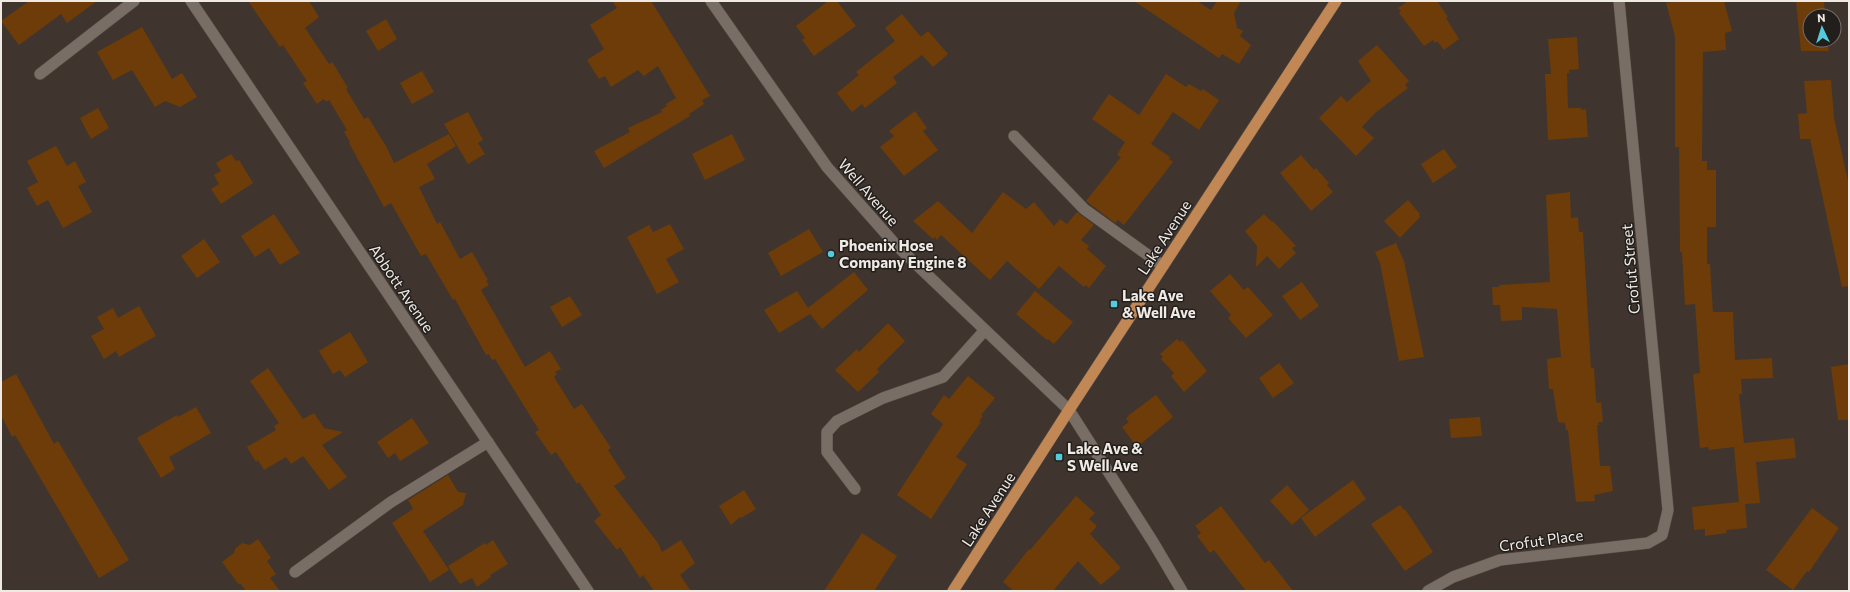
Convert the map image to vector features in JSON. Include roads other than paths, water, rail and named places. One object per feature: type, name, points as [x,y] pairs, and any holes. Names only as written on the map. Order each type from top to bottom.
[{"type":"main road","name":"Lake Avenue","points":[[954,591],[1069,410],[1336,1]]},
{"type":"street","points":[[40,74],[134,1]]},
{"type":"street","name":"Abbott Avenue","points":[[192,1],[588,591]]},
{"type":"street","name":"Well Avenue","points":[[712,1],[827,167],[895,244],[1069,410],[1153,542],[1182,591]]},
{"type":"street","name":"Crofut Street","points":[[1619,1],[1668,510],[1662,535]]},
{"type":"street","points":[[1014,136],[1084,209],[1163,266]]},
{"type":"street","points":[[855,489],[826,452],[827,432],[837,421],[883,398],[943,377],[985,330]]},
{"type":"street","points":[[295,572],[392,502],[488,442]]},
{"type":"street","name":"Crofut Place","points":[[1428,591],[1452,577],[1500,560],[1648,543],[1662,535]]},
{"type":"place","name":"Phoenix Hose Company Engine 8","points":[[831,254]]},
{"type":"place","name":"Lake Ave & Well Ave","points":[[1114,304]]},
{"type":"place","name":"Lake Ave & S Well Ave","points":[[1059,457]]}]
